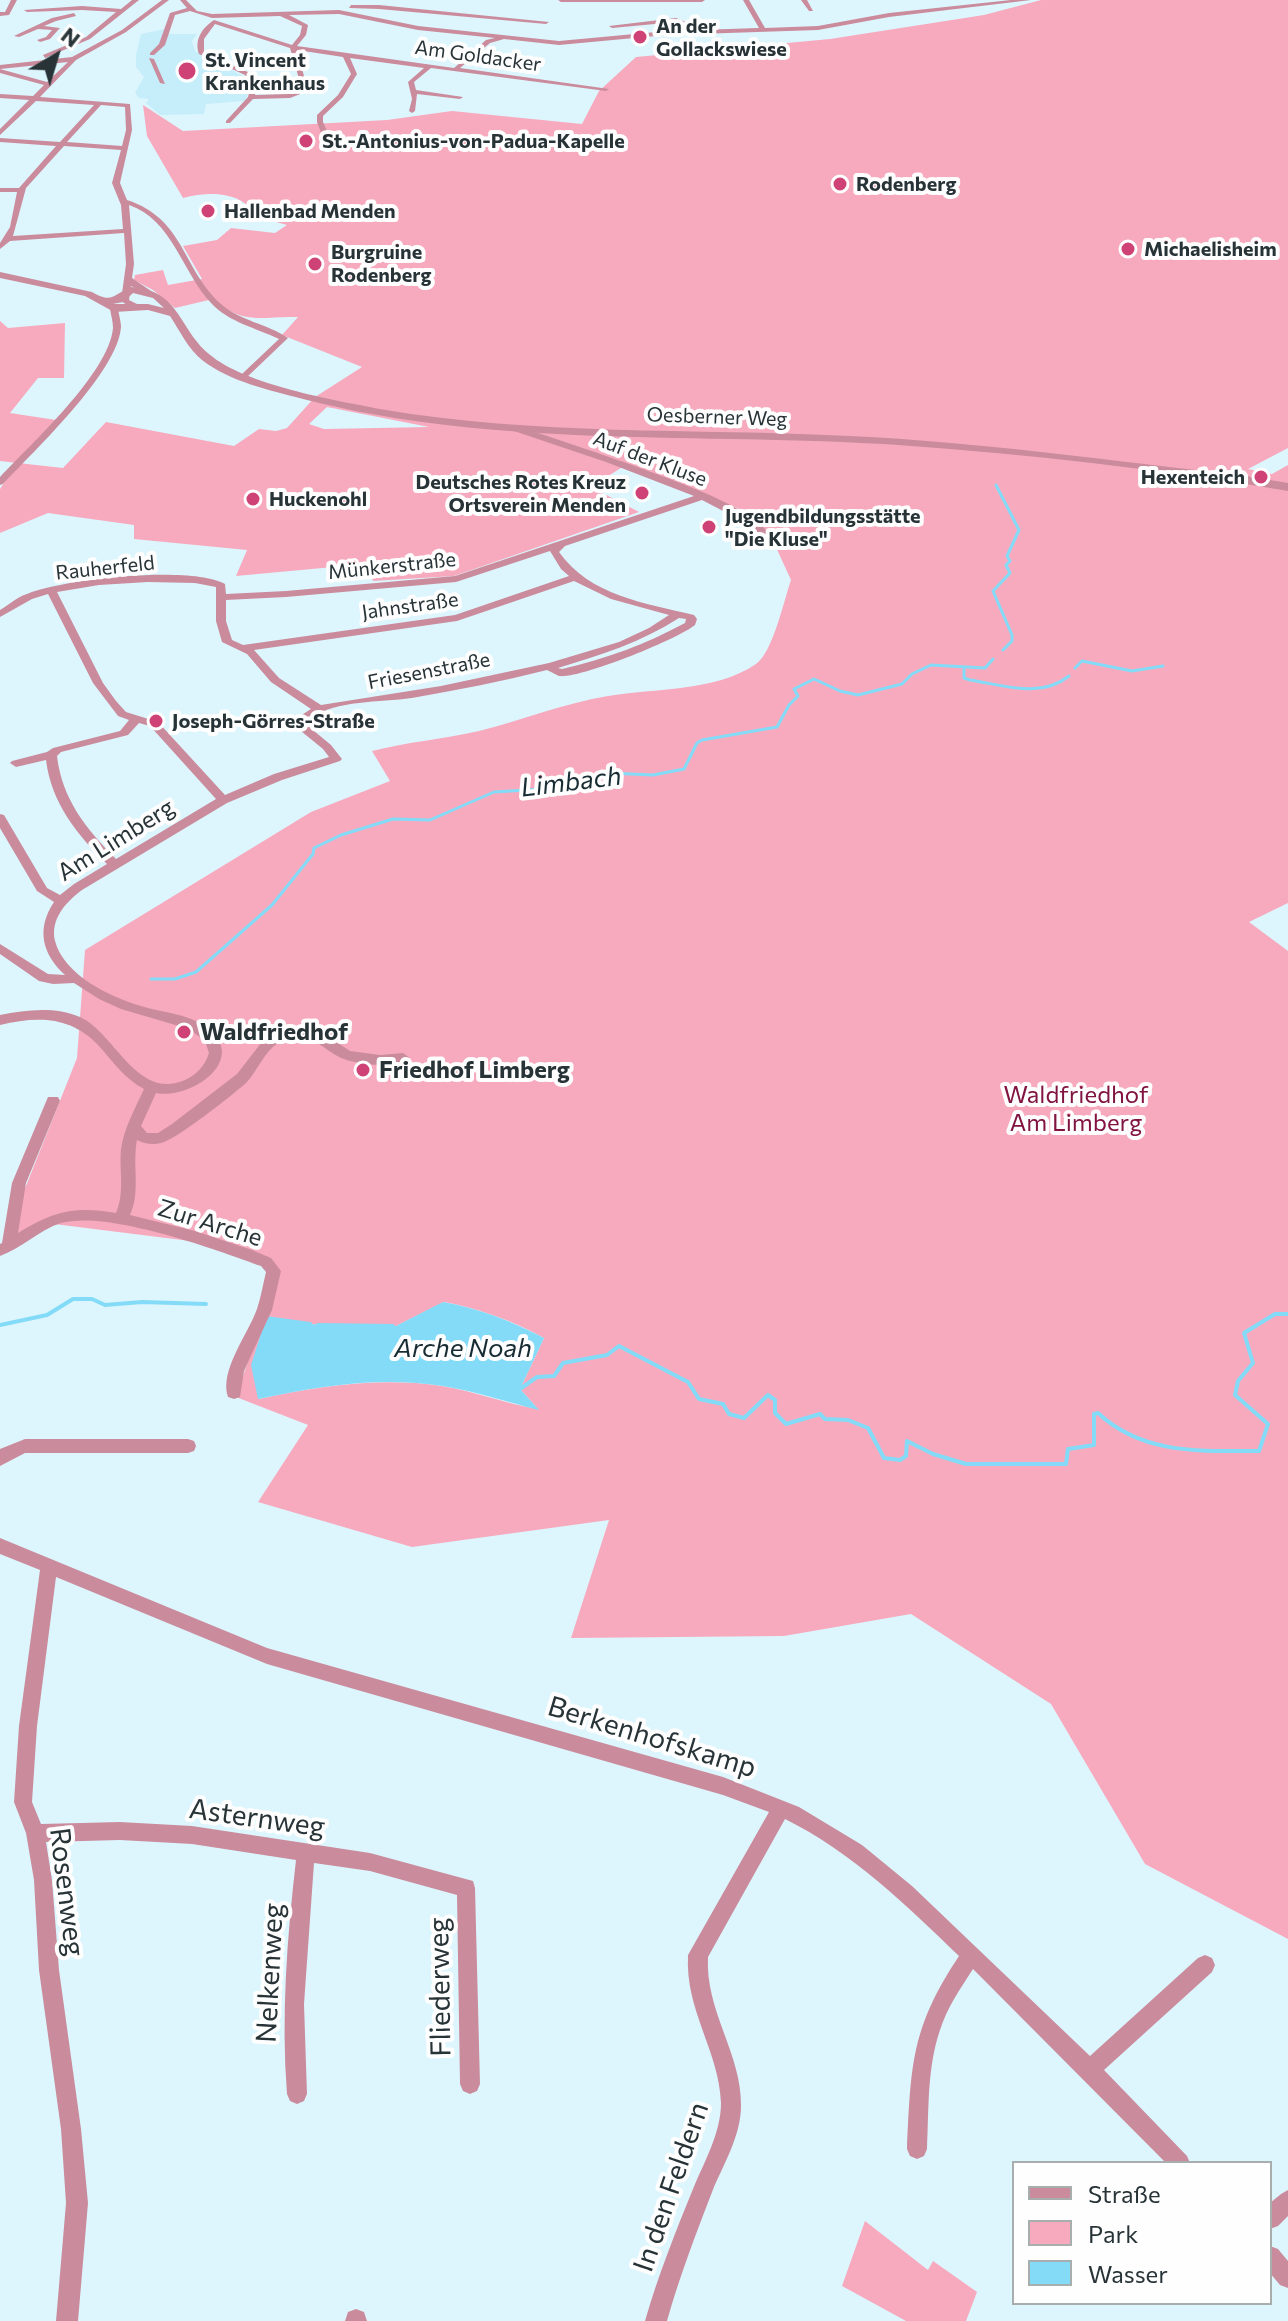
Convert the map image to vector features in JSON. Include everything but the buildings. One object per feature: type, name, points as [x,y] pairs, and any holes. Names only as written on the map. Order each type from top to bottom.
[{"type":"street","points":[[56,9],[61,0]]},
{"type":"street","points":[[0,69],[4,58],[44,56],[66,49],[102,29],[134,0]]},
{"type":"street","points":[[0,133],[74,59],[124,31],[166,0]]},
{"type":"street","points":[[163,83],[152,56],[162,45],[172,14],[190,9],[183,0]]},
{"type":"street","points":[[561,0],[702,0]]},
{"type":"street","points":[[746,0],[763,30]]},
{"type":"street","points":[[804,0],[811,10]]},
{"type":"street","points":[[933,0],[941,10]]},
{"type":"street","points":[[612,30],[667,33],[818,28],[875,17],[1028,0]]},
{"type":"street","points":[[299,12],[306,1]]},
{"type":"street","points":[[611,10],[612,2]]},
{"type":"street","points":[[429,12],[438,3]]},
{"type":"street","points":[[339,12],[363,6],[546,22]]},
{"type":"street","points":[[0,7],[8,9]]},
{"type":"street","points":[[17,39],[54,19],[80,14],[88,8]]},
{"type":"street","points":[[27,10],[88,8],[122,11]]},
{"type":"street","name":"Am Goldacker","points":[[190,9],[293,48],[606,89]]},
{"type":"street","points":[[228,122],[251,97],[254,85],[248,74],[201,53],[199,44],[202,34],[213,19],[339,12],[408,26],[487,33],[536,42]]},
{"type":"street","points":[[251,97],[290,96],[306,90],[293,48],[303,35],[305,25],[279,13]]},
{"type":"street","points":[[457,68],[492,39],[536,42],[612,30],[676,20],[688,24],[612,30]]},
{"type":"street","points":[[36,28],[57,28],[48,38],[40,40]]},
{"type":"street","points":[[330,146],[320,115],[341,96],[354,74],[345,54]]},
{"type":"street","points":[[0,69],[74,59]]},
{"type":"street","points":[[412,111],[411,82],[431,65]]},
{"type":"street","points":[[0,69],[48,84]]},
{"type":"street","points":[[413,92],[460,97]]},
{"type":"street","points":[[0,96],[127,104],[129,121],[116,183],[123,201],[130,264],[125,303],[175,315]]},
{"type":"street","points":[[10,239],[21,190],[59,144],[100,102]]},
{"type":"street","points":[[0,140],[124,148]]},
{"type":"street","points":[[0,190],[21,190]]},
{"type":"street","points":[[123,201],[138,204],[163,225],[217,306],[284,338],[245,376]]},
{"type":"street","points":[[0,247],[10,239],[126,231]]},
{"type":"street","points":[[0,275],[68,289],[110,306],[138,307],[155,303],[158,298]]},
{"type":"street","name":"Oesberner Weg","points":[[127,276],[130,282],[158,298],[175,315],[204,356],[245,376],[303,394],[380,412],[456,424],[514,428],[870,440],[1240,479],[1288,487]]},
{"type":"street","points":[[110,306],[124,293],[137,289],[147,291]]},
{"type":"street","points":[[0,482],[102,366],[118,332],[118,319],[110,306]]},
{"type":"street","name":"Auf der Kluse","points":[[514,428],[617,463],[701,497],[746,517],[767,536]]},
{"type":"street","name":"Münkerstraße","points":[[220,591],[456,579],[701,497]]},
{"type":"street","points":[[560,544],[555,554],[576,577]]},
{"type":"street","name":"Friesenstraße","points":[[318,708],[411,695],[547,666],[561,673],[628,654],[690,625],[692,619],[684,615],[605,593],[576,577]]},
{"type":"street","name":"Jahnstraße","points":[[243,648],[470,615],[576,577]]},
{"type":"street","name":"Rauherfeld","points":[[0,614],[27,597],[143,580],[220,591]]},
{"type":"street","points":[[220,591],[225,639],[230,645],[251,652],[286,689],[318,708]]},
{"type":"street","points":[[52,592],[104,692],[122,714],[154,724],[223,800]]},
{"type":"street","name":"Am Limberg","points":[[152,1087],[172,1088],[198,1079],[215,1056],[212,1040],[190,1024],[114,1002],[75,978],[60,962],[49,943],[49,925],[61,901],[73,889],[223,800],[278,777],[336,759],[327,747],[302,727],[304,718],[318,708]]},
{"type":"street","points":[[16,763],[124,733],[135,720]]},
{"type":"street","points":[[51,755],[60,794],[69,810],[115,865]]},
{"type":"street","points":[[0,818],[43,891],[61,901]]},
{"type":"street","points":[[0,948],[46,980],[60,982],[75,978]]},
{"type":"street","points":[[0,1020],[20,1015],[52,1015],[78,1022],[99,1038],[131,1076],[152,1087],[133,1127],[127,1156],[130,1198],[121,1219]]},
{"type":"street","points":[[133,1127],[144,1138],[167,1135],[242,1078],[270,1041],[291,1030],[316,1034],[347,1055],[380,1060],[403,1058]]},
{"type":"street","points":[[5,1248],[19,1183],[53,1101]]},
{"type":"street","name":"Zur Arche","points":[[5,1248],[61,1217],[121,1219],[239,1251],[272,1267],[274,1271],[264,1310],[236,1371],[234,1392]]},
{"type":"street","points":[[0,1459],[8,1452],[25,1446],[188,1446]]},
{"type":"street","name":"Berkenhofskamp","points":[[0,1546],[267,1656],[368,1687],[605,1751],[723,1786],[781,1808],[859,1855],[971,1955],[1090,2069],[1178,2161]]},
{"type":"street","name":"Rosenweg","points":[[49,1567],[28,1726],[23,1802],[35,1833],[43,1880],[49,1970],[71,2129],[77,2203],[67,2321]]},
{"type":"street","name":"In den Feldern","points":[[656,2321],[676,2257],[717,2155],[731,2107],[730,2088],[698,1983],[698,1955],[781,1808]]},
{"type":"street","name":"Asternweg","points":[[35,1833],[120,1831],[192,1835],[381,1864],[466,1888]]},
{"type":"street","name":"Nelkenweg","points":[[297,2094],[293,2057],[306,1854]]},
{"type":"street","name":"Fliederweg","points":[[466,1888],[470,2084]]},
{"type":"street","points":[[917,2149],[921,2067],[926,2042],[950,1988],[971,1955]]},
{"type":"street","points":[[1090,2069],[1205,1965]]},
{"type":"street","points":[[1272,2216],[1288,2201]]},
{"type":"street","points":[[1272,2259],[1288,2277]]},
{"type":"shaded area","name":"St. Vincent Krankenhaus","points":[[170,28],[169,34],[197,34],[192,41],[195,51],[245,77],[249,88],[244,101],[206,104],[204,114],[160,115],[146,103],[149,99],[139,98],[135,93],[144,77],[136,67],[136,55],[141,34]]},
{"type":"green space","name":"Waldfriedhof Am Limberg","points":[[1041,0],[1288,0],[1288,448],[1248,469],[1272,474],[1288,465],[1288,903],[1249,922],[1288,951],[1288,1939],[1145,1864],[1051,1704],[911,1614],[784,1636],[571,1638],[609,1520],[412,1547],[258,1502],[308,1425],[236,1397],[279,1268],[190,1241],[54,1224],[16,1235],[20,1201],[77,1058],[85,950],[311,812],[390,781],[372,751],[479,731],[592,699],[684,688],[740,673],[756,664],[768,649],[791,580],[769,532],[739,512],[742,510],[624,466],[591,487],[639,512],[454,576],[373,581],[366,564],[236,576],[247,550],[134,539],[134,525],[48,513],[0,533],[0,489],[17,463],[0,461],[0,321],[8,328],[65,323],[64,378],[38,378],[10,413],[56,420],[18,463],[63,468],[106,422],[234,446],[259,429],[276,431],[287,428],[315,397],[362,367],[282,335],[298,317],[253,318],[234,313],[213,299],[175,308],[153,290],[134,280],[135,275],[163,270],[168,285],[202,279],[183,246],[217,240],[231,228],[275,233],[287,225],[258,217],[243,202],[225,195],[204,194],[183,198],[147,136],[143,105],[183,131],[387,120],[452,111],[582,124],[599,91],[636,57],[830,39],[984,15]],"holes":[[[327,407],[429,427],[324,429],[309,424]],[[444,1302],[495,1316],[544,1338],[520,1389],[538,1409],[454,1388],[396,1382],[327,1387],[259,1399],[266,1318],[327,1326],[396,1326]]]},
{"type":"green space","points":[[865,2221],[928,2270],[933,2261],[977,2292],[966,2321],[906,2321],[842,2286]]},
{"type":"water","name":"Arche Noah","points":[[443,1302],[495,1316],[544,1338],[520,1389],[539,1410],[455,1388],[396,1382],[327,1387],[258,1399],[251,1365],[266,1318],[327,1326],[396,1326]]},
{"type":"waterway","name":"Limbach","points":[[996,485],[1019,530],[1007,556],[1010,561],[1006,565],[1010,573],[993,591],[1012,635],[1012,641],[1003,650]]},
{"type":"waterway","name":"Limbach","points":[[151,979],[175,979],[196,972],[272,905],[313,854],[314,848],[341,835],[393,819],[430,820],[494,792],[560,788],[608,773],[653,775],[684,769],[697,743],[702,740],[777,727],[789,705],[798,696],[794,689],[814,679],[858,695],[902,684],[912,674],[931,665],[985,668],[993,659]]},
{"type":"waterway","points":[[1075,668],[1082,661],[1132,671],[1163,666]]},
{"type":"waterway","points":[[964,667],[964,678],[1021,688],[1046,687],[1069,676]]},
{"type":"waterway","points":[[0,1325],[47,1315],[73,1299],[92,1299],[105,1305],[142,1302],[206,1304]]},
{"type":"waterway","points":[[516,1387],[520,1389],[537,1377],[554,1376],[563,1363],[607,1355],[619,1346],[688,1382],[699,1399],[723,1404],[729,1414],[744,1418],[768,1395],[775,1400],[775,1413],[786,1424],[820,1414],[825,1419],[848,1420],[868,1428],[884,1458],[900,1460],[906,1456],[907,1441],[933,1454],[966,1464],[1066,1464],[1068,1449],[1094,1445],[1094,1414],[1098,1413],[1134,1437],[1174,1448],[1259,1451],[1268,1424],[1235,1395],[1238,1381],[1253,1363],[1244,1333],[1275,1314],[1288,1314]]},
{"type":"waterway","points":[[266,1318],[310,1324]]},
{"type":"waterway","points":[[318,1325],[393,1326]]},
{"type":"place","name":"An der Gollackswiese","points":[[640,37]]},
{"type":"place","name":"St. Vincent Krankenhaus","points":[[187,71]]},
{"type":"place","name":"St.-Antonius-von-Padua-Kapelle","points":[[306,141]]},
{"type":"place","name":"Rodenberg","points":[[840,184]]},
{"type":"place","name":"Hallenbad Menden","points":[[208,211]]},
{"type":"place","name":"Michaelisheim","points":[[1128,249]]},
{"type":"place","name":"Burgruine Rodenberg","points":[[315,264]]},
{"type":"place","name":"Hexenteich","points":[[1261,477]]},
{"type":"place","name":"Deutsches Rotes Kreuz Ortsverein Menden","points":[[642,493]]},
{"type":"place","name":"Huckenohl","points":[[253,499]]},
{"type":"place","name":"Jugendbildungsstätte \"Die Kluse\"","points":[[709,527]]},
{"type":"place","name":"Joseph-Görres-Straße","points":[[156,721]]},
{"type":"place","name":"Waldfriedhof","points":[[184,1032]]},
{"type":"place","name":"Friedhof Limberg","points":[[363,1070]]}]
